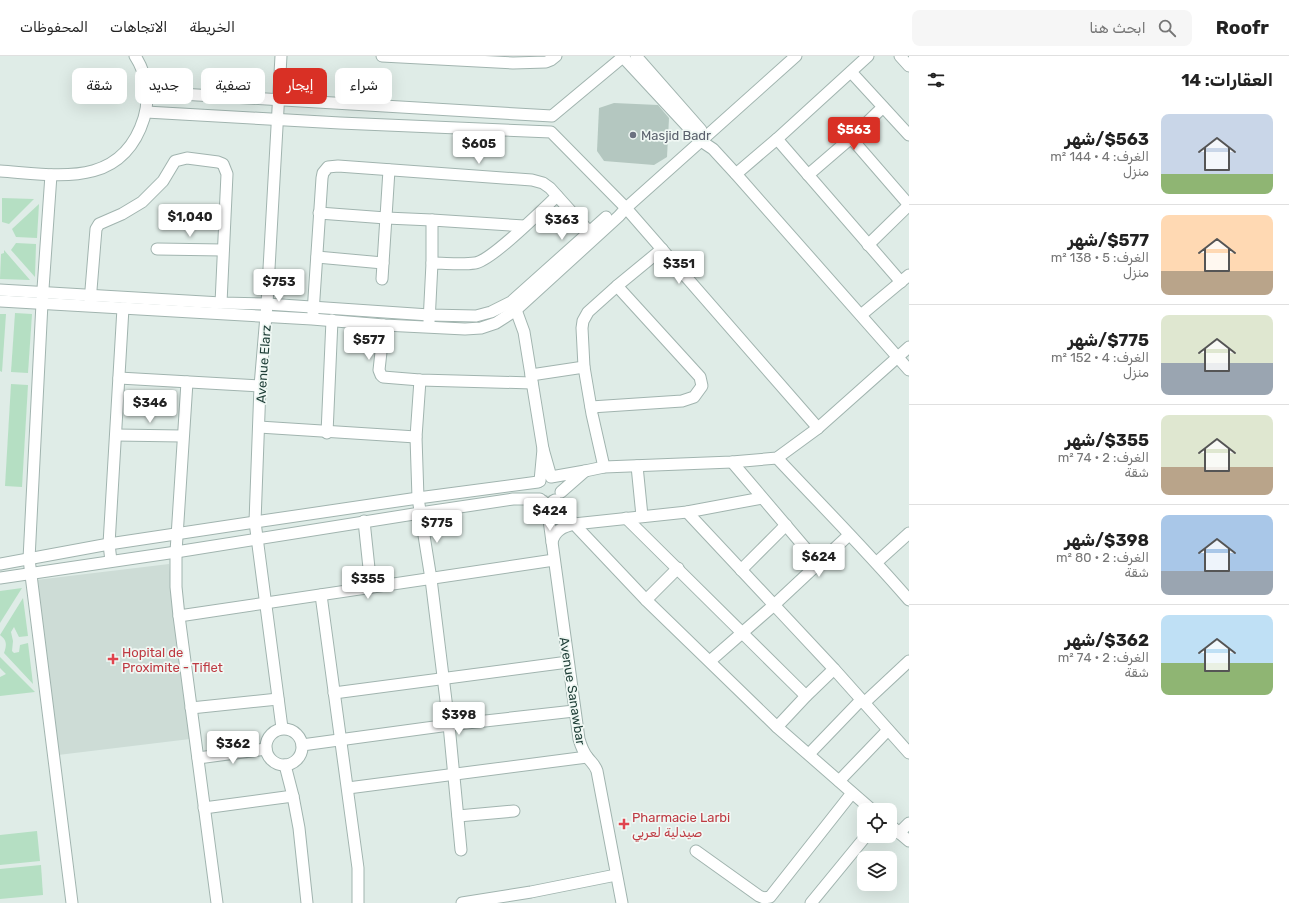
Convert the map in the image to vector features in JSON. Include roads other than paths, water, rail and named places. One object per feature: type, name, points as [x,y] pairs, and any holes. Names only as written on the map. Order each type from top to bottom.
[{"type":"street","points":[[135,56],[140,68]]},
{"type":"street","name":"Avenue Elarz","points":[[280,68],[281,56]]},
{"type":"street","points":[[382,56],[537,63],[551,60],[556,56]]},
{"type":"street","points":[[327,103],[552,116],[623,56],[736,174],[909,370]]},
{"type":"street","points":[[636,56],[703,138]]},
{"type":"street","points":[[0,290],[43,297],[162,305],[266,316],[384,325],[465,329],[481,328],[496,323],[592,235],[619,216],[703,138],[796,56]]},
{"type":"street","points":[[736,174],[777,139],[868,56]]},
{"type":"street","points":[[900,56],[909,66]]},
{"type":"street","points":[[851,72],[909,135]]},
{"type":"street","points":[[193,95],[273,100]]},
{"type":"street","points":[[0,171],[70,175],[89,173],[104,168],[126,151],[134,140],[141,126],[146,112],[147,104]]},
{"type":"street","name":"Avenue Elarz","points":[[279,104],[267,304],[260,386],[255,522],[282,728]]},
{"type":"street","points":[[808,175],[851,138],[883,107]]},
{"type":"street","points":[[146,112],[340,123],[551,132],[626,208],[818,428]]},
{"type":"street","points":[[551,132],[552,116]]},
{"type":"street","points":[[851,138],[909,205],[868,245]]},
{"type":"street","points":[[777,139],[868,245],[905,278],[861,315]]},
{"type":"street","points":[[90,301],[96,230],[99,224],[122,214],[142,202],[163,181],[175,161],[186,158],[218,162],[223,164],[226,169],[221,303]]},
{"type":"street","points":[[312,319],[322,178],[323,173],[328,167],[338,166],[532,180],[543,183],[550,188],[592,235]]},
{"type":"street","points":[[382,279],[389,170]]},
{"type":"street","points":[[51,175],[29,559],[72,903]]},
{"type":"street","points":[[432,263],[475,263],[483,261],[495,253],[557,196]]},
{"type":"street","points":[[319,213],[524,226]]},
{"type":"street","points":[[428,327],[432,263],[432,220]]},
{"type":"street","points":[[157,249],[223,250]]},
{"type":"street","points":[[604,467],[584,367],[583,320],[588,312],[662,249]]},
{"type":"street","points":[[317,257],[383,263]]},
{"type":"street","points":[[591,407],[682,401],[694,397],[702,386],[700,377],[617,286]]},
{"type":"street","points":[[0,301],[43,297]]},
{"type":"street","points":[[90,301],[123,308],[221,303],[267,304],[429,315],[476,316],[513,306]]},
{"type":"street","points":[[513,306],[524,332],[543,450],[551,477],[554,478],[559,484],[550,498]]},
{"type":"street","points":[[111,561],[109,544],[123,308]]},
{"type":"street","points":[[327,433],[332,320]]},
{"type":"street","points":[[384,325],[380,370],[381,375],[387,378],[420,380],[531,379],[584,367]]},
{"type":"street","points":[[0,564],[109,544],[178,535],[418,498],[539,482],[544,478],[604,467],[732,462],[777,458],[818,428],[909,347]]},
{"type":"street","points":[[119,378],[260,386]]},
{"type":"street","points":[[420,380],[416,437],[418,498],[431,580],[449,725],[462,850]]},
{"type":"street","points":[[186,382],[176,552],[176,587],[217,903]]},
{"type":"street","points":[[259,427],[327,433],[416,437]]},
{"type":"street","points":[[116,435],[182,436]]},
{"type":"street","points":[[543,450],[539,482],[536,489],[550,498],[646,600],[777,727],[864,803]]},
{"type":"street","points":[[777,458],[849,535],[877,562],[909,600]]},
{"type":"street","points":[[732,462],[818,563]]},
{"type":"street","points":[[637,466],[642,516]]},
{"type":"street","points":[[0,578],[176,552],[420,512],[513,499],[550,498],[585,471]]},
{"type":"street","name":"Avenue Sanawbar","points":[[550,498],[546,506],[574,711],[582,747],[587,757],[595,764],[597,771],[622,903]]},
{"type":"street","points":[[552,543],[554,536],[559,530],[565,526],[574,524],[687,512],[762,498]]},
{"type":"street","points":[[687,512],[834,669],[909,753]]},
{"type":"street","points":[[626,518],[806,696]]},
{"type":"street","points":[[364,521],[371,587]]},
{"type":"street","points":[[741,570],[786,525]]},
{"type":"street","points":[[877,562],[909,533]]},
{"type":"street","points":[[710,661],[774,605],[849,535]]},
{"type":"street","points":[[179,616],[371,587],[431,580],[554,560]]},
{"type":"street","points":[[646,600],[678,568]]},
{"type":"street","points":[[321,595],[358,868],[358,903]]},
{"type":"street","points":[[334,693],[568,662]]},
{"type":"street","points":[[809,754],[863,702],[909,662]]},
{"type":"street","points":[[777,727],[834,669]]},
{"type":"street","points":[[192,708],[278,699]]},
{"type":"street","points":[[302,745],[449,725],[574,711]]},
{"type":"street","points":[[282,728],[293,730],[298,734],[302,745],[300,756],[291,764],[285,765],[274,762],[269,757],[266,749],[267,739],[276,730],[282,728]]},
{"type":"street","points":[[839,781],[888,730]]},
{"type":"street","points":[[198,758],[266,749]]},
{"type":"street","points":[[348,788],[587,757]]},
{"type":"street","points":[[285,765],[299,828],[307,903]]},
{"type":"street","points":[[696,851],[759,896],[764,898],[770,897],[852,792]]},
{"type":"street","points":[[204,808],[293,796]]},
{"type":"street","points":[[458,816],[514,811]]},
{"type":"street","points":[[897,828],[909,823]]},
{"type":"street","points":[[897,831],[909,841]]},
{"type":"street","points":[[810,903],[860,843]]},
{"type":"street","points":[[462,903],[531,892],[616,875]]},
{"type":"place","name":"Masjid Badr","points":[[633,135]]},
{"type":"place","name":"Hopital de Proximite - Tiflet","points":[[113,659]]},
{"type":"place","name":"Pharmacie Larbi صيدلية لعربي","points":[[624,824]]}]
